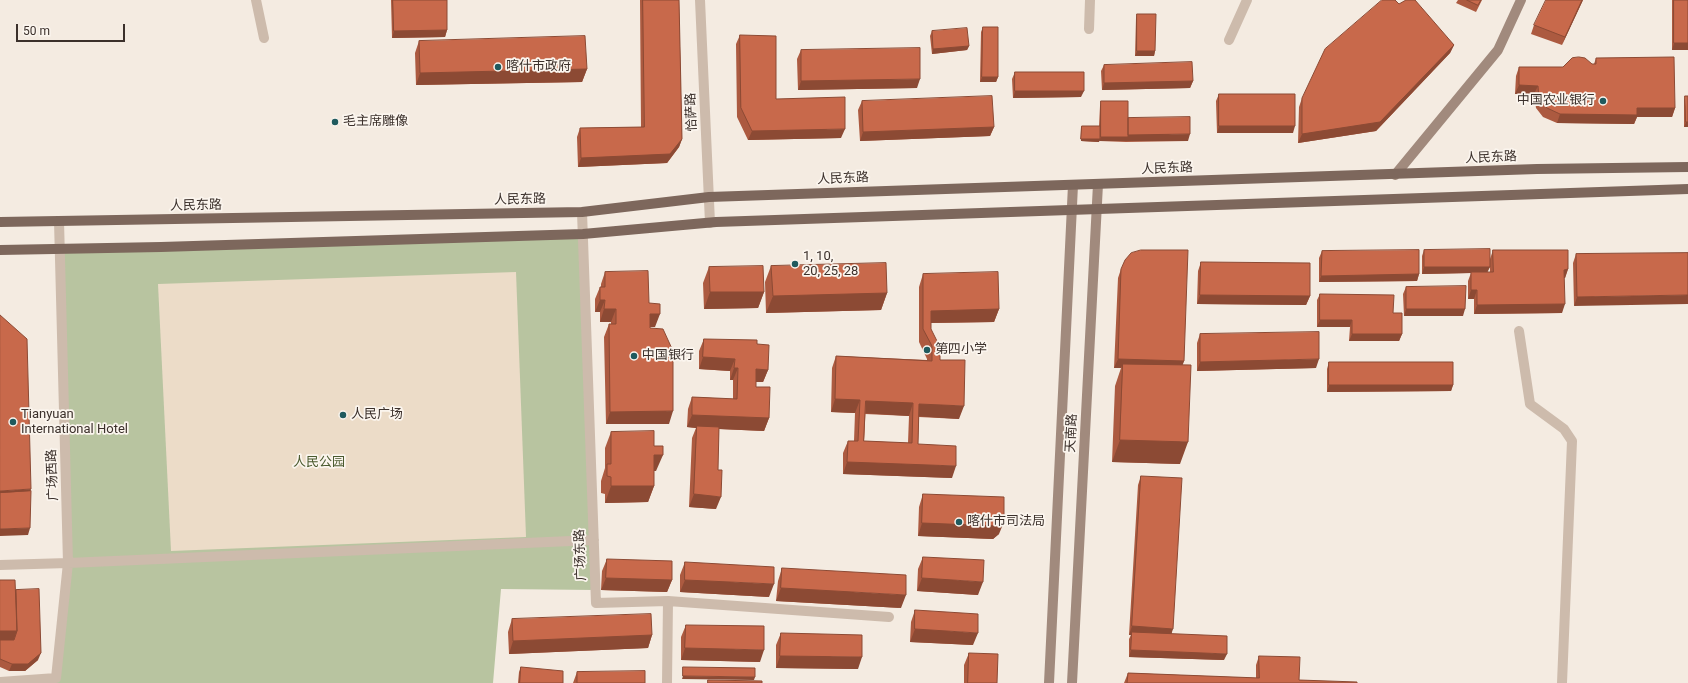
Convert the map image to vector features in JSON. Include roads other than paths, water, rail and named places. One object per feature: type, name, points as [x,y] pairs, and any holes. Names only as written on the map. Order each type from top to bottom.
[{"type":"main road","name":"人民东路","points":[[0,222],[582,212],[709,197],[1537,169],[1688,167]]},
{"type":"main road","points":[[0,250],[583,234],[710,223],[1098,208],[1688,189]]},
{"type":"street","points":[[256,0],[264,38]]},
{"type":"street","name":"恰萨路","points":[[700,0],[710,223]]},
{"type":"street","points":[[1089,29],[1090,0]]},
{"type":"street","points":[[1229,40],[1247,0]]},
{"type":"street","points":[[1395,175],[1498,50],[1521,0]]},
{"type":"street","name":"天南路","points":[[1072,683],[1098,208],[1098,184]]},
{"type":"street","name":"天南路","points":[[1049,683],[1073,185]]},
{"type":"street","name":"广场东路","points":[[582,212],[596,603],[668,602],[889,617]]},
{"type":"street","name":"广场西路","points":[[0,682],[56,678],[68,563],[59,221]]},
{"type":"street","points":[[1519,331],[1530,404],[1564,429],[1572,441],[1562,683]]},
{"type":"street","points":[[0,565],[594,540]]},
{"type":"street","points":[[667,683],[668,602]]},
{"type":"place","name":"喀什市政府","points":[[498,67]]},
{"type":"place","name":"中国农业银行","points":[[1603,101]]},
{"type":"place","name":"毛主席雕像","points":[[335,122]]},
{"type":"place","name":"1, 10, 20, 25, 28","points":[[795,264]]},
{"type":"place","name":"第四小学","points":[[927,350]]},
{"type":"place","name":"中国银行","points":[[634,356]]},
{"type":"place","name":"人民广场","points":[[343,415]]},
{"type":"place","name":"Tianyuan International Hotel","points":[[13,422]]},
{"type":"place","name":"喀什市司法局","points":[[959,522]]},
{"type":"park label","name":"人民公园","points":[[319,463]]}]
